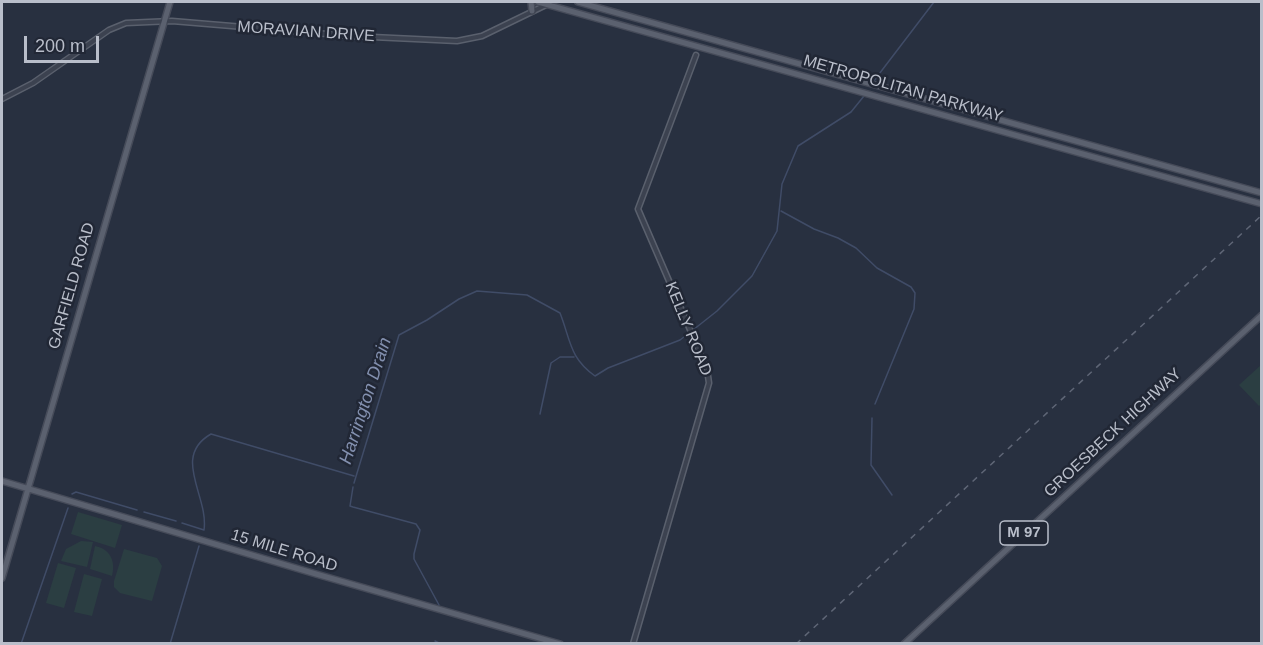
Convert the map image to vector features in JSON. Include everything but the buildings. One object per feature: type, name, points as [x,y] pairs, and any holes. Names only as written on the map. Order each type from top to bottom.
[{"type":"main road","name":"GARFIELD ROAD","points":[[2,578],[170,2]]},
{"type":"main road","points":[[531,2],[532,11]]},
{"type":"main road","name":"METROPOLITAN PARKWAY","points":[[538,2],[549,3],[1262,204]]},
{"type":"main road","name":"METROPOLITAN PARKWAY","points":[[579,2],[1262,193]]},
{"type":"main road","points":[[615,23],[620,20],[622,14]]},
{"type":"main road","points":[[948,116],[948,111],[953,108]]},
{"type":"main road","points":[[1180,181],[1186,178],[1186,173]]},
{"type":"main road","name":"GROESBECK HIGHWAY","points":[[904,644],[1262,315]]},
{"type":"main road","name":"15 MILE ROAD","points":[[2,481],[560,644]]},
{"type":"street","name":"MORAVIAN DRIVE","points":[[2,99],[33,83],[114,28],[130,22],[165,21],[457,42],[478,38],[549,3]]},
{"type":"street","name":"KELLY ROAD","points":[[633,644],[708,390],[707,369],[638,209],[696,55]]},
{"type":"green space","points":[[1261,365],[1261,404],[1259,406],[1239,385]]},
{"type":"green space","points":[[78,512],[122,525],[115,548],[71,534]]},
{"type":"green space","points":[[81,541],[93,542],[87,567],[61,561],[66,549]]},
{"type":"green space","points":[[95,546],[105,550],[111,556],[112,576],[90,569]]},
{"type":"green space","points":[[124,549],[157,558],[162,566],[152,601],[120,593],[114,587]]},
{"type":"green space","points":[[58,563],[76,568],[64,608],[46,603]]},
{"type":"green space","points":[[84,574],[102,579],[92,616],[74,612]]},
{"type":"waterway","name":"Harrington Drain","points":[[873,82],[934,2]]},
{"type":"waterway","name":"Harrington Drain","points":[[693,330],[717,311],[752,276],[777,231],[782,184],[798,146],[851,112],[864,96]]},
{"type":"waterway","points":[[781,211],[856,248],[877,268],[911,287],[915,293],[914,309],[875,404]]},
{"type":"waterway","name":"Harrington Drain","points":[[354,483],[399,335],[459,299],[477,291],[527,295],[560,313],[575,355],[595,376],[608,368],[680,340],[689,333]]},
{"type":"waterway","points":[[540,414],[551,363],[560,357],[574,357]]},
{"type":"waterway","points":[[872,418],[871,465],[892,495]]},
{"type":"waterway","name":"Harrington Drain","points":[[182,523],[204,530],[202,504],[193,466],[194,454],[199,443],[211,434],[354,476]]},
{"type":"waterway","points":[[353,487],[350,506],[416,524],[420,530],[414,559],[439,605]]},
{"type":"waterway","name":"Harrington Drain","points":[[72,494],[76,492],[137,510]]},
{"type":"waterway","name":"Harrington Drain","points":[[21,644],[68,508]]},
{"type":"waterway","name":"Harrington Drain","points":[[144,512],[176,521]]},
{"type":"waterway","points":[[170,644],[199,546]]},
{"type":"waterway","points":[[435,641],[441,644]]},
{"type":"railway","points":[[796,644],[1262,215]]}]
